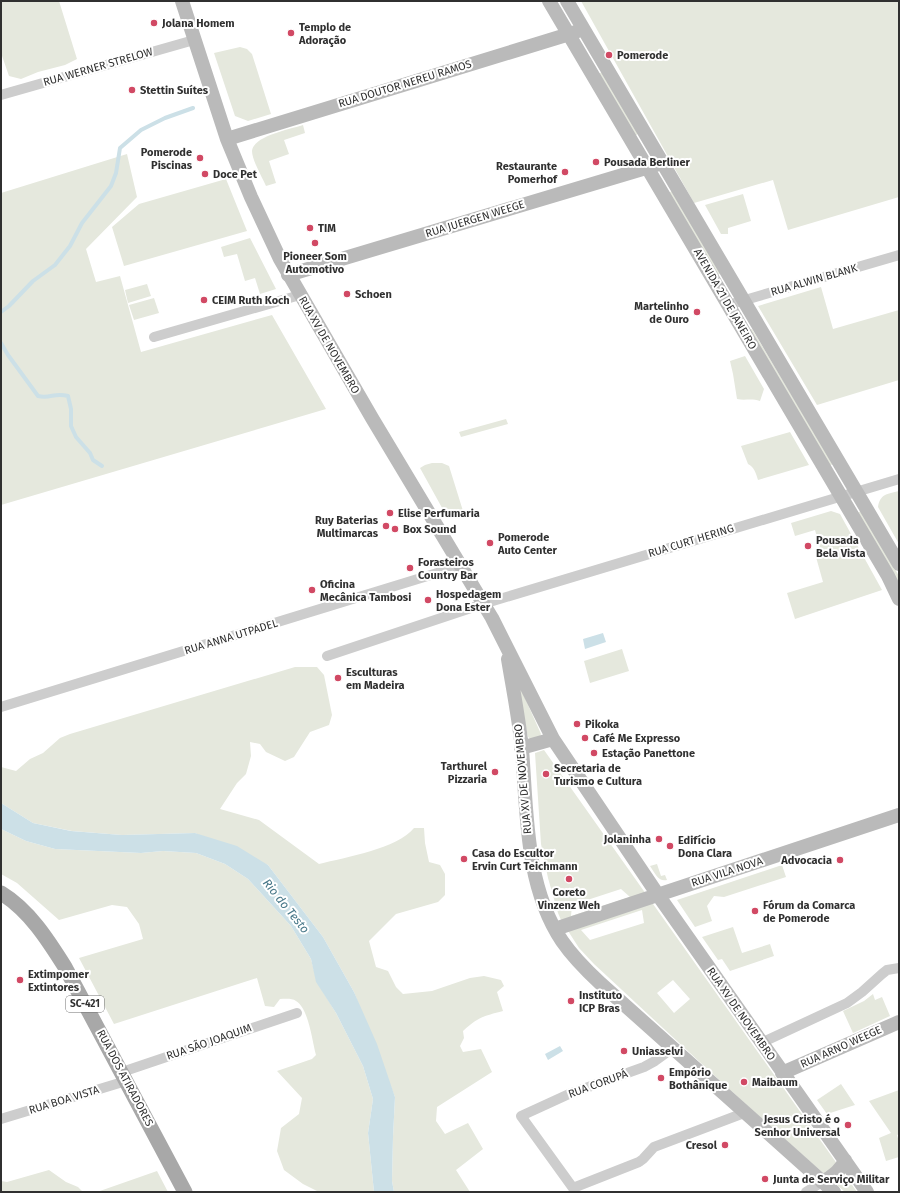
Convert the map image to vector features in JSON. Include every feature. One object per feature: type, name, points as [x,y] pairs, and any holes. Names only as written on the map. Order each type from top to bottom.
[{"type":"main road","name":"RUA XV DE NOVEMBRO","points":[[182,1],[227,139],[251,197],[288,275],[501,635],[553,739],[658,895],[867,1192]]},
{"type":"main road","name":"AVENIDA 21 DE JANEIRO","points":[[549,1],[888,576],[899,598]]},
{"type":"main road","name":"AVENIDA 21 DE JANEIRO","points":[[567,1],[899,564]]},
{"type":"main road","name":"RUA DOUTOR NEREU RAMOS","points":[[227,139],[584,29]]},
{"type":"main road","name":"RUA JUERGEN WEEGE","points":[[288,275],[663,163]]},
{"type":"main road","name":"RUA XV DE NOVEMBRO","points":[[507,649],[522,748],[529,845],[544,903],[555,929],[570,952],[586,970],[834,1192]]},
{"type":"main road","points":[[522,748],[553,739]]},
{"type":"main road","name":"RUA VILA NOVA","points":[[555,929],[899,815]]},
{"type":"main road","name":"RUA DOS ATIRADORES","points":[[1,892],[32,919],[48,939],[65,967],[185,1192]]},
{"type":"main road","name":"RUA ARNO WEEGE","points":[[782,1073],[899,1022]]},
{"type":"main road","points":[[822,1182],[833,1176],[845,1160]]},
{"type":"street","name":"RUA WERNER STRELOW","points":[[1,95],[194,40]]},
{"type":"street","name":"RUA ALWIN BLANK","points":[[728,305],[899,255]]},
{"type":"street","points":[[154,337],[300,295]]},
{"type":"street","name":"RUA CURT HERING","points":[[327,656],[483,604],[899,479]]},
{"type":"street","name":"RUA ANNA UTPADEL","points":[[1,707],[460,566]]},
{"type":"street","points":[[761,1043],[847,1003],[887,970],[899,968]]},
{"type":"street","name":"RUA SÃO JOAQUIM","points":[[124,1077],[297,1013]]},
{"type":"street","name":"RUA CORUPÁ","points":[[672,1048],[655,1061],[644,1067],[569,1094],[521,1116],[572,1188],[643,1160],[654,1147],[744,1113]]},
{"type":"street","name":"RUA BOA VISTA","points":[[1,1119],[124,1077]]},
{"type":"street","points":[[806,1192],[822,1182]]},
{"type":"shaded area","points":[[1,1],[59,1],[77,59],[65,65],[38,72],[21,79],[9,76],[1,53]]},
{"type":"shaded area","points":[[581,1],[899,1],[899,197],[788,230],[773,180],[694,203]]},
{"type":"shaded area","points":[[240,47],[247,49],[252,54],[271,114],[248,121],[235,116],[214,53]]},
{"type":"shaded area","points":[[602,72],[639,133],[635,136],[598,74]]},
{"type":"shaded area","points":[[303,125],[305,133],[284,140],[289,154],[269,161],[276,183],[266,186],[252,155],[254,146],[265,137]]},
{"type":"shaded area","points":[[127,154],[137,197],[86,249],[96,282],[120,276],[141,352],[272,315],[326,409],[1,505],[1,193]]},
{"type":"shaded area","points":[[226,179],[247,231],[124,266],[112,227],[139,204]]},
{"type":"shaded area","points":[[672,191],[721,273],[717,276],[668,193]]},
{"type":"shaded area","points":[[743,194],[751,221],[728,228],[728,234],[721,234],[705,205]]},
{"type":"shaded area","points":[[250,238],[276,289],[260,294],[255,278],[245,281],[237,254],[224,257],[221,247]]},
{"type":"shaded area","points":[[147,284],[151,296],[128,303],[125,290]]},
{"type":"shaded area","points":[[821,287],[833,329],[899,310],[899,380],[817,405],[758,306]]},
{"type":"shaded area","points":[[154,298],[159,313],[134,320],[129,305]]},
{"type":"shaded area","points":[[752,329],[833,464],[829,466],[749,330]]},
{"type":"shaded area","points":[[745,356],[764,389],[760,401],[737,399],[730,361]]},
{"type":"shaded area","points":[[506,419],[508,424],[461,437],[459,432]]},
{"type":"shaded area","points":[[790,432],[809,465],[758,480],[756,473],[748,464],[741,446]]},
{"type":"shaded area","points":[[432,463],[442,463],[449,466],[463,511],[459,515],[449,518],[446,515],[420,468]]},
{"type":"shaded area","points":[[899,491],[899,544],[878,507],[882,497]]},
{"type":"shaded area","points":[[831,511],[840,514],[882,590],[795,619],[787,593],[823,582],[816,557],[822,555],[815,530],[795,536],[791,523]]},
{"type":"shaded area","points":[[861,511],[899,576],[898,583],[857,513]]},
{"type":"shaded area","points":[[622,649],[629,671],[590,683],[584,661]]},
{"type":"shaded area","points":[[295,667],[317,667],[324,675],[332,715],[329,725],[310,732],[294,757],[285,761],[266,752],[260,744],[250,742],[251,756],[246,774],[237,783],[220,809],[259,820],[319,864],[384,847],[396,842],[414,828],[424,828],[429,862],[440,865],[445,874],[445,895],[438,902],[396,914],[369,941],[376,967],[388,971],[396,987],[403,994],[432,991],[470,978],[484,976],[501,980],[504,986],[497,992],[503,1011],[491,1014],[468,1026],[463,1031],[464,1038],[460,1046],[463,1052],[481,1049],[492,1072],[437,1107],[436,1121],[445,1134],[468,1123],[483,1149],[456,1170],[470,1192],[394,1192],[392,1181],[395,1097],[354,992],[323,937],[268,865],[195,833],[122,835],[72,831],[33,823],[1,803],[1,767],[16,771],[30,759],[43,753],[60,738]]},
{"type":"shaded area","points":[[515,676],[541,734],[539,738],[532,740],[528,737]]},
{"type":"shaded area","points":[[544,750],[857,1192],[845,1192],[813,1164],[687,1050],[594,964],[579,948],[561,920],[548,878],[541,844],[535,753]],"holes":[[[621,889],[630,897],[571,916],[572,905]],[[642,910],[644,923],[590,940],[581,930]],[[673,980],[690,999],[674,1013],[657,993]]]},
{"type":"shaded area","points":[[1,829],[26,841],[55,849],[141,853],[163,851],[196,853],[225,864],[248,879],[291,926],[311,959],[317,982],[336,1013],[363,1066],[373,1099],[368,1133],[374,1192],[319,1192],[303,1184],[284,1170],[277,1151],[281,1128],[299,1114],[302,1098],[277,1071],[312,1059],[316,1055],[307,1018],[304,1011],[296,1001],[290,999],[280,999],[274,1007],[265,1006],[257,978],[114,1024],[79,958],[143,939],[139,924],[127,907],[112,905],[59,920],[17,883],[1,874]]},
{"type":"shaded area","points":[[657,864],[661,876],[665,875],[667,880],[661,880],[650,866]]},
{"type":"shaded area","points":[[782,865],[786,877],[724,897],[714,896],[707,906],[712,921],[695,927],[677,900]]},
{"type":"shaded area","points":[[733,927],[742,953],[770,944],[774,956],[730,971],[722,959],[718,960],[702,937]]},
{"type":"shaded area","points":[[873,994],[875,1000],[882,997],[890,1016],[853,1033],[843,1011],[864,1001]]},
{"type":"shaded area","points":[[841,1084],[855,1105],[827,1114],[817,1100]]},
{"type":"shaded area","points":[[899,1090],[899,1134],[897,1135],[899,1142],[899,1157],[886,1161],[879,1138],[891,1133],[869,1101]]},
{"type":"shaded area","points":[[49,1170],[66,1182],[78,1187],[83,1192],[1,1192],[1,1181],[7,1182]]},
{"type":"shaded area","points":[[157,1171],[168,1192],[97,1192]]},
{"type":"water","points":[[603,633],[606,642],[585,649],[583,639]]},
{"type":"water","name":"Rio do Testo","points":[[1,803],[33,823],[71,831],[122,835],[195,833],[237,846],[268,865],[323,937],[354,992],[377,1044],[395,1097],[392,1181],[394,1192],[374,1192],[368,1133],[373,1099],[363,1066],[336,1013],[316,982],[311,959],[291,926],[248,879],[225,864],[196,853],[163,851],[141,853],[55,849],[26,841],[1,829]]},
{"type":"water","points":[[560,1046],[563,1051],[548,1060],[545,1054]]},
{"type":"waterway","points":[[1,312],[9,306],[33,281],[55,265],[70,246],[82,223],[111,186],[116,173],[120,148],[141,130],[165,118],[193,108]]},
{"type":"waterway","points":[[1,343],[38,396],[68,396],[71,409],[71,426],[76,437],[90,453],[93,460],[102,466]]},
{"type":"place","name":"Jolana Homem","points":[[154,23]]},
{"type":"place","name":"Templo de Adoração","points":[[291,33]]},
{"type":"place","name":"Pomerode","points":[[609,55]]},
{"type":"place","name":"Stettin Suítes","points":[[132,90]]},
{"type":"place","name":"Pomerode Piscinas","points":[[200,158]]},
{"type":"place","name":"Pousada Berliner","points":[[596,162]]},
{"type":"place","name":"Restaurante Pomerhof","points":[[565,172]]},
{"type":"place","name":"Doce Pet","points":[[205,174]]},
{"type":"place","name":"TIM","points":[[310,228]]},
{"type":"place","name":"Pioneer Som Automotivo","points":[[315,243]]},
{"type":"place","name":"Schoen","points":[[347,294]]},
{"type":"place","name":"CEIM Ruth Koch","points":[[204,300]]},
{"type":"place","name":"Martelinho de Ouro","points":[[697,312]]},
{"type":"place","name":"Elise Perfumaria","points":[[390,513]]},
{"type":"place","name":"Ruy Baterias Multimarcas","points":[[386,526]]},
{"type":"place","name":"Box Sound","points":[[395,529]]},
{"type":"place","name":"Pomerode Auto Center","points":[[490,543]]},
{"type":"place","name":"Pousada Bela Vista","points":[[808,546]]},
{"type":"place","name":"Forasteiros Country Bar","points":[[410,568]]},
{"type":"place","name":"Oficina Mecânica Tambosi","points":[[312,590]]},
{"type":"place","name":"Hospedagem Dona Ester","points":[[428,600]]},
{"type":"place","name":"Esculturas em Madeira","points":[[338,678]]},
{"type":"place","name":"Pikoka","points":[[577,724]]},
{"type":"place","name":"Café Me Expresso","points":[[585,738]]},
{"type":"place","name":"Estação Panettone","points":[[594,753]]},
{"type":"place","name":"Tarthurel Pizzaria","points":[[495,772]]},
{"type":"place","name":"Secretaria de Turismo e Cultura","points":[[546,774]]},
{"type":"place","name":"Jolaninha","points":[[659,839]]},
{"type":"place","name":"Edifício Dona Clara","points":[[670,846]]},
{"type":"place","name":"Casa do Escultor Ervin Curt Teichmann","points":[[464,859]]},
{"type":"place","name":"Advocacia","points":[[840,860]]},
{"type":"place","name":"Coreto Vinzenz Weh","points":[[569,879]]},
{"type":"place","name":"Fórum da Comarca de Pomerode","points":[[755,911]]},
{"type":"place","name":"Extimpomer Extintores","points":[[20,980]]},
{"type":"place","name":"Instituto ICP Bras","points":[[571,1001]]},
{"type":"place","name":"Uniasselvi","points":[[624,1051]]},
{"type":"place","name":"Empório Bothânique","points":[[661,1078]]},
{"type":"place","name":"Maibaum","points":[[744,1082]]},
{"type":"place","name":"Jesus Cristo é o Senhor Universal","points":[[848,1125]]},
{"type":"place","name":"Cresol","points":[[725,1145]]},
{"type":"place","name":"Junta de Serviço Militar","points":[[765,1179]]}]
